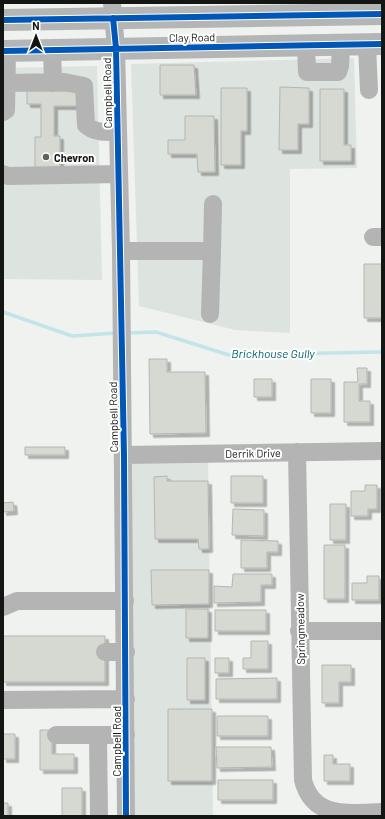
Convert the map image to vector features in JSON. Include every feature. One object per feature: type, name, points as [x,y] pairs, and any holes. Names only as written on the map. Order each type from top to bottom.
[{"type":"main road","name":"Clay Road","points":[[3,20],[112,11],[306,16],[382,14]]},
{"type":"main road","points":[[306,16],[306,46]]},
{"type":"main road","name":"Clay Road","points":[[5,51],[374,44]]},
{"type":"street","name":"Campbell Road","points":[[112,11],[116,48],[121,251],[126,652],[126,816]]},
{"type":"street","points":[[369,90],[374,44]]},
{"type":"street","points":[[52,50],[53,83]]},
{"type":"street","points":[[3,112],[6,110],[5,51]]},
{"type":"street","points":[[6,83],[77,83],[84,86],[86,125],[90,129],[99,131],[118,132]]},
{"type":"street","points":[[3,174],[8,176],[119,174]]},
{"type":"street","points":[[210,314],[212,204]]},
{"type":"street","points":[[121,251],[212,250]]},
{"type":"street","name":"Derrik Drive","points":[[124,455],[382,451]]},
{"type":"street","name":"Springmeadow","points":[[297,452],[303,780],[306,792],[313,803],[322,809],[337,813],[382,812]]},
{"type":"street","points":[[3,607],[16,601],[125,601]]},
{"type":"street","points":[[300,631],[382,630]]},
{"type":"street","points":[[105,652],[126,652]]},
{"type":"street","points":[[3,700],[126,699]]},
{"type":"street","points":[[56,735],[126,735]]},
{"type":"street","points":[[98,735],[99,816]]},
{"type":"shaded area","points":[[354,58],[357,168],[290,169],[290,333],[235,330],[139,306],[131,64]]},
{"type":"shaded area","points":[[97,66],[102,280],[3,279],[3,68]]},
{"type":"shaded area","points":[[208,460],[213,816],[135,816],[130,461]]},
{"type":"building","points":[[160,65],[194,65],[196,95],[160,95]]},
{"type":"building","points":[[280,87],[309,88],[309,124],[298,124],[298,150],[279,150]]},
{"type":"building","points":[[221,88],[247,88],[247,131],[241,131],[241,165],[221,165]]},
{"type":"building","points":[[320,89],[344,89],[344,145],[351,145],[351,161],[320,161]]},
{"type":"building","points":[[27,91],[83,91],[83,106],[54,106],[54,136],[60,136],[60,169],[35,169],[35,137],[41,137],[41,104],[27,104]]},
{"type":"building","points":[[185,116],[214,116],[215,172],[198,172],[197,154],[168,154],[168,140],[185,140]]},
{"type":"building","points":[[364,264],[382,264],[382,318],[364,318]]},
{"type":"building","points":[[149,359],[167,359],[167,372],[205,372],[206,433],[150,434]]},
{"type":"building","points":[[357,368],[367,368],[367,384],[359,384],[359,401],[370,401],[370,422],[344,422],[344,382],[358,382]]},
{"type":"building","points":[[254,379],[272,379],[272,397],[254,397]]},
{"type":"building","points":[[311,379],[331,379],[331,413],[311,413]]},
{"type":"building","points":[[25,447],[65,447],[65,455],[25,455]]},
{"type":"building","points":[[167,476],[167,481],[208,481],[209,549],[199,549],[198,539],[155,539],[154,477]]},
{"type":"building","points":[[231,476],[263,476],[263,503],[231,503]]},
{"type":"building","points":[[365,485],[377,485],[377,509],[368,509],[368,516],[351,516],[351,491],[365,491]]},
{"type":"building","points":[[13,502],[14,511],[3,512],[3,503]]},
{"type":"building","points":[[330,504],[346,504],[346,540],[330,540]]},
{"type":"building","points":[[233,509],[264,510],[264,536],[232,535]]},
{"type":"building","points":[[241,540],[278,541],[278,552],[267,552],[267,568],[241,568]]},
{"type":"building","points":[[324,545],[345,545],[345,599],[324,599]]},
{"type":"building","points":[[151,570],[209,570],[209,604],[152,605]]},
{"type":"building","points":[[233,574],[272,574],[272,585],[261,585],[261,602],[214,603],[214,586],[232,587]]},
{"type":"building","points":[[367,576],[379,576],[379,600],[352,600],[352,583],[367,583]]},
{"type":"building","points":[[186,609],[208,609],[208,638],[186,638]]},
{"type":"building","points":[[215,610],[266,610],[266,631],[215,631]]},
{"type":"building","points":[[3,636],[105,636],[105,682],[3,682]]},
{"type":"building","points":[[251,641],[268,641],[268,669],[243,669],[243,658],[251,658]]},
{"type":"building","points":[[187,658],[205,658],[205,700],[187,700]]},
{"type":"building","points":[[215,658],[229,658],[229,673],[215,673]]},
{"type":"building","points":[[322,665],[351,665],[351,682],[339,682],[339,703],[322,703]]},
{"type":"building","points":[[277,678],[277,699],[216,699],[216,679]]},
{"type":"building","points":[[168,709],[212,709],[212,781],[168,781]]},
{"type":"building","points":[[217,716],[268,716],[268,736],[217,736]]},
{"type":"building","points":[[40,730],[52,730],[52,754],[74,754],[74,770],[40,770]]},
{"type":"building","points":[[3,734],[15,734],[15,759],[3,759]]},
{"type":"building","points":[[216,747],[271,747],[272,767],[217,768]]},
{"type":"building","points":[[324,755],[333,755],[333,764],[350,764],[350,781],[324,781]]},
{"type":"building","points":[[218,780],[273,780],[273,800],[218,800]]},
{"type":"building","points":[[62,788],[82,788],[82,816],[62,816]]},
{"type":"building","points":[[3,803],[8,803],[8,816],[3,816]]},
{"type":"waterway","name":"Brickhouse Gully","points":[[3,312],[72,336],[116,333]]},
{"type":"waterway","name":"Brickhouse Gully","points":[[126,333],[156,332],[229,355],[382,352]]},
{"type":"cycle path","points":[[3,20],[382,14]]},
{"type":"cycle path","points":[[113,18],[116,48],[124,455],[126,816]]},
{"type":"cycle path","points":[[3,51],[382,44]]},
{"type":"place","name":"Chevron","points":[[46,157]]}]
